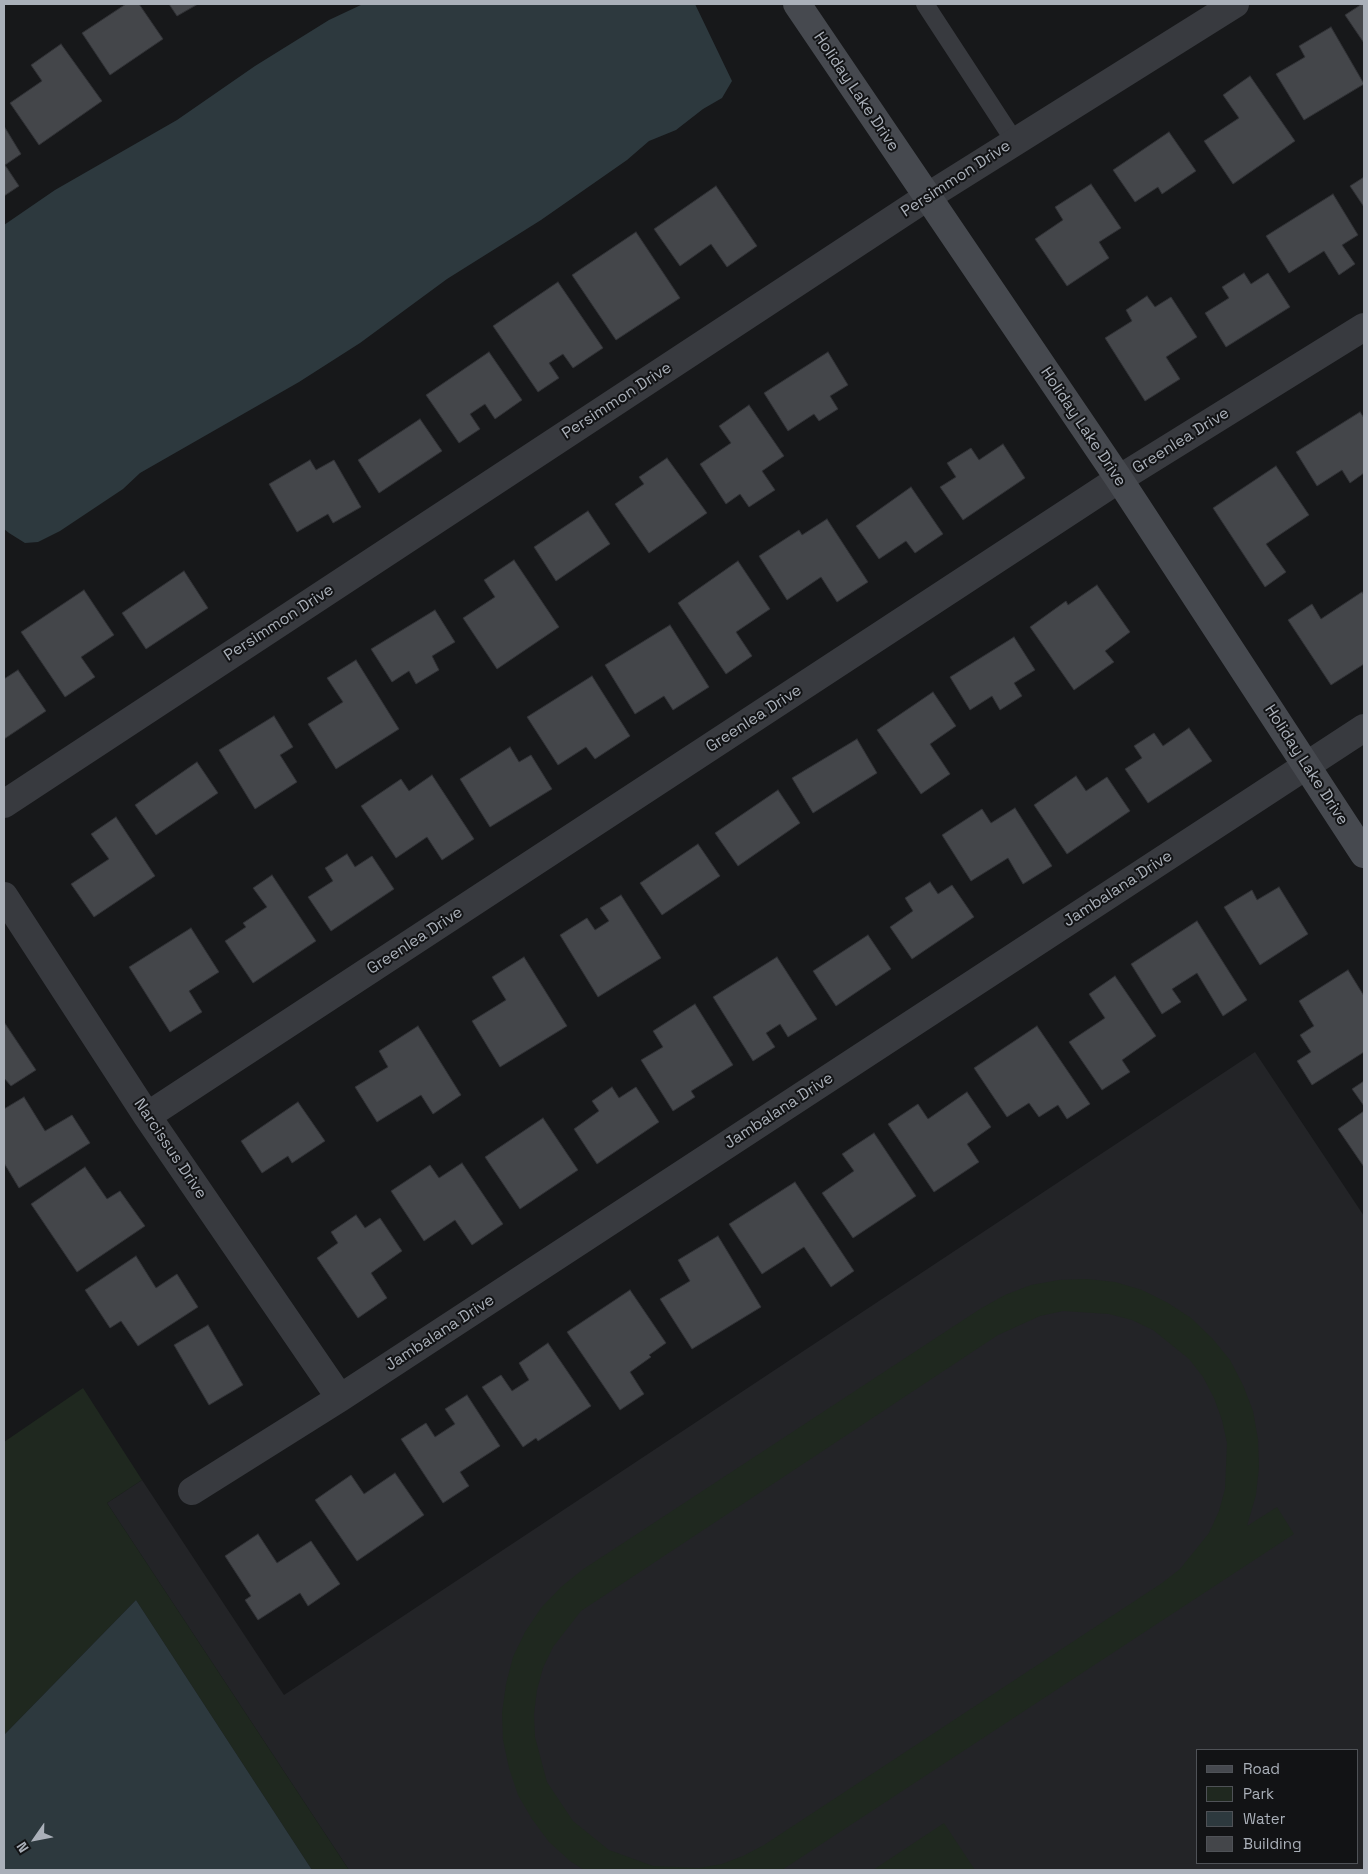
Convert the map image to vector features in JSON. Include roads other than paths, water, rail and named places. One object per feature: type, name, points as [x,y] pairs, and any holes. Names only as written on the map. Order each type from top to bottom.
[{"type":"street","name":"Holiday Lake Drive","points":[[797,4],[1119,480],[1364,854]]},
{"type":"street","name":"Persimmon Drive","points":[[4,804],[927,197],[1235,4]]},
{"type":"street","name":"Greenlea Drive","points":[[147,1116],[1119,480],[1364,327]]},
{"type":"street","name":"Jambalana Drive","points":[[192,1491],[340,1398],[1364,728]]},
{"type":"street","name":"Narcissus Drive","points":[[4,896],[147,1116],[340,1398]]},
{"type":"lane","points":[[925,4],[1015,142]]},
{"type":"water","points":[[363,4],[695,4],[732,81],[722,98],[703,109],[676,130],[649,141],[627,160],[541,220],[447,279],[360,343],[299,382],[140,473],[123,489],[60,531],[38,542],[25,543],[9,533],[4,529],[4,225],[55,190],[177,120],[255,66],[329,20]]},
{"type":"water","points":[[136,1600],[312,1870],[4,1870],[4,1735]]}]
